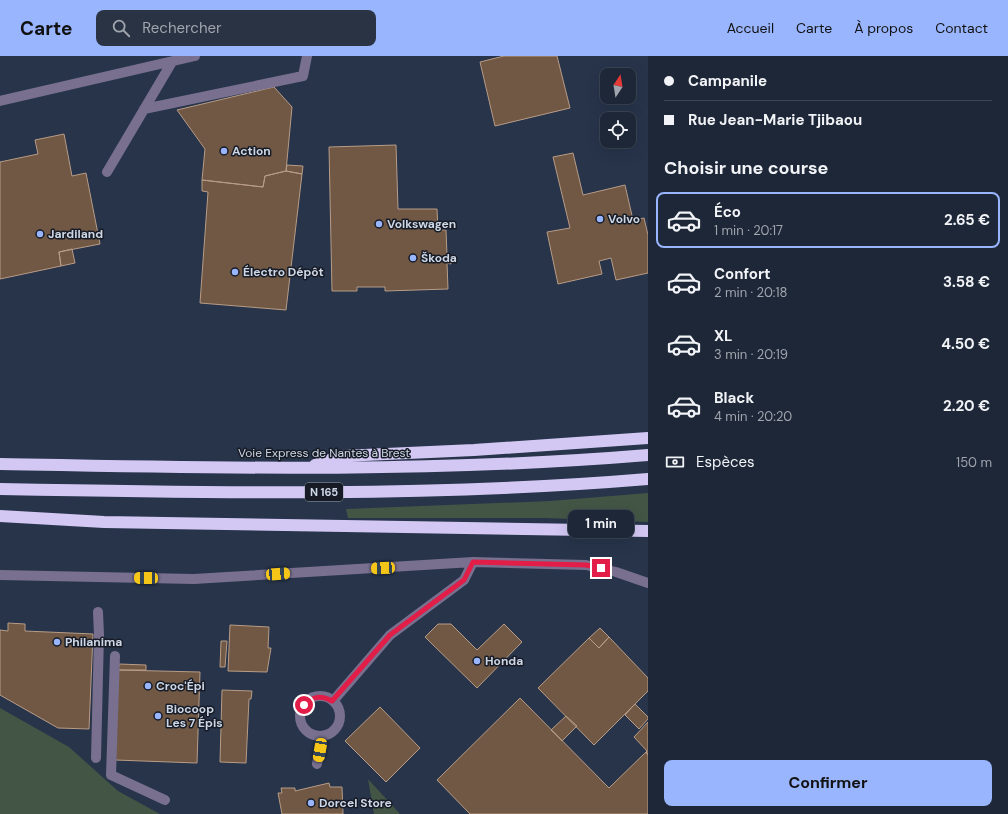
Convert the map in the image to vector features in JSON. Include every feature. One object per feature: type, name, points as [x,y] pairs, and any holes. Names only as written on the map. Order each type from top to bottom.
[{"type":"highway","name":"N 165","points":[[304,469],[342,456],[474,450],[648,438]]},
{"type":"highway","name":"Voie Express de Nantes à Brest","points":[[0,464],[304,469],[552,462],[648,455]]},
{"type":"highway","name":"N 165","points":[[0,489],[194,492],[340,492],[441,490],[648,479]]},
{"type":"highway","points":[[0,516],[104,522],[648,531]]},
{"type":"street","points":[[0,101],[195,56]]},
{"type":"street","points":[[144,109],[303,76],[307,56]]},
{"type":"street","points":[[107,172],[172,62]]},
{"type":"street","points":[[332,701],[390,635],[464,580],[473,562]]},
{"type":"street","points":[[0,575],[194,579],[473,562],[586,565],[616,572],[648,583]]},
{"type":"street","points":[[96,758],[99,635],[98,612]]},
{"type":"street","points":[[115,656],[111,775],[165,800]]},
{"type":"street","points":[[320,696],[332,701],[337,706],[340,719],[334,731],[322,737],[315,736],[304,729],[301,723],[300,710],[308,700],[320,696]]},
{"type":"street","points":[[317,764],[322,737]]},
{"type":"green space","points":[[648,493],[648,522],[545,518],[348,518],[346,509],[550,501]]},
{"type":"green space","points":[[0,708],[69,747],[118,791],[160,814],[0,814]]},
{"type":"green space","points":[[368,779],[400,814],[374,814]]},
{"type":"building","points":[[504,56],[557,56],[570,108],[495,126],[480,62]]},
{"type":"building","points":[[274,87],[292,107],[286,171],[265,176],[263,187],[202,180],[205,149],[177,110]]},
{"type":"building","points":[[64,134],[72,176],[86,173],[100,244],[59,252],[61,266],[0,279],[0,162],[38,154],[35,140]]},
{"type":"building","points":[[396,145],[398,209],[437,209],[438,230],[446,230],[447,255],[450,255],[451,264],[447,263],[448,289],[385,291],[385,287],[357,287],[357,291],[332,291],[329,147]]},
{"type":"building","name":"Volvo","points":[[573,153],[583,195],[625,185],[633,220],[644,218],[648,235],[648,273],[616,280],[611,258],[599,261],[602,274],[558,284],[547,232],[570,228],[553,157]]},
{"type":"building","points":[[287,165],[303,166],[302,174],[286,171]]},
{"type":"building","points":[[286,171],[302,174],[286,310],[200,303],[208,192],[202,191],[202,180],[263,187],[265,176]]},
{"type":"building","points":[[72,249],[75,263],[61,266],[59,252]]},
{"type":"building","points":[[8,623],[25,624],[25,631],[93,634],[89,729],[58,728],[0,695],[0,630],[8,631]]},
{"type":"building","name":"Honda","points":[[438,624],[451,624],[477,650],[504,624],[522,642],[477,688],[425,637]]},
{"type":"building","points":[[230,625],[269,627],[268,648],[271,648],[267,672],[228,671]]},
{"type":"building","points":[[600,628],[609,637],[599,648],[589,638]]},
{"type":"building","points":[[609,637],[648,678],[648,691],[594,745],[538,688],[589,638],[599,648]]},
{"type":"building","points":[[221,641],[227,641],[225,667],[220,667]]},
{"type":"building","points":[[119,664],[146,665],[146,670],[118,670]]},
{"type":"building","name":"Biocoop Les 7 Épis","points":[[118,670],[200,672],[197,763],[115,760]]},
{"type":"building","points":[[222,690],[252,691],[251,699],[249,699],[246,763],[220,762]]},
{"type":"building","points":[[520,698],[609,788],[646,752],[648,755],[648,814],[470,814],[437,780]]},
{"type":"building","points":[[635,704],[648,717],[639,729],[625,715]]},
{"type":"building","points":[[380,707],[420,748],[386,782],[345,741]]},
{"type":"building","points":[[566,716],[577,726],[562,741],[551,730]]},
{"type":"building","points":[[648,722],[648,755],[646,752],[647,751],[634,737]]},
{"type":"building","name":"Dorcel Store","points":[[329,783],[330,787],[342,787],[343,814],[282,814],[278,793],[282,793],[281,788],[295,788],[295,791]]},
{"type":"place","name":"Action","points":[[224,151]]},
{"type":"place","name":"Volvo","points":[[600,219]]},
{"type":"place","name":"Volkswagen","points":[[379,224]]},
{"type":"place","name":"Jardiland","points":[[40,234]]},
{"type":"place","name":"Škoda","points":[[413,258]]},
{"type":"place","name":"Électro Dépôt","points":[[235,272]]},
{"type":"place","name":"Philanima","points":[[57,642]]},
{"type":"place","name":"Honda","points":[[477,661]]},
{"type":"place","name":"Croc'Épi","points":[[148,686]]},
{"type":"place","name":"Biocoop Les 7 Épis","points":[[158,716]]},
{"type":"place","name":"Dorcel Store","points":[[311,803]]},
{"type":"route","points":[[304,705],[308,700],[320,696],[332,701],[390,635],[464,580],[473,562],[586,565],[601,568]]}]
